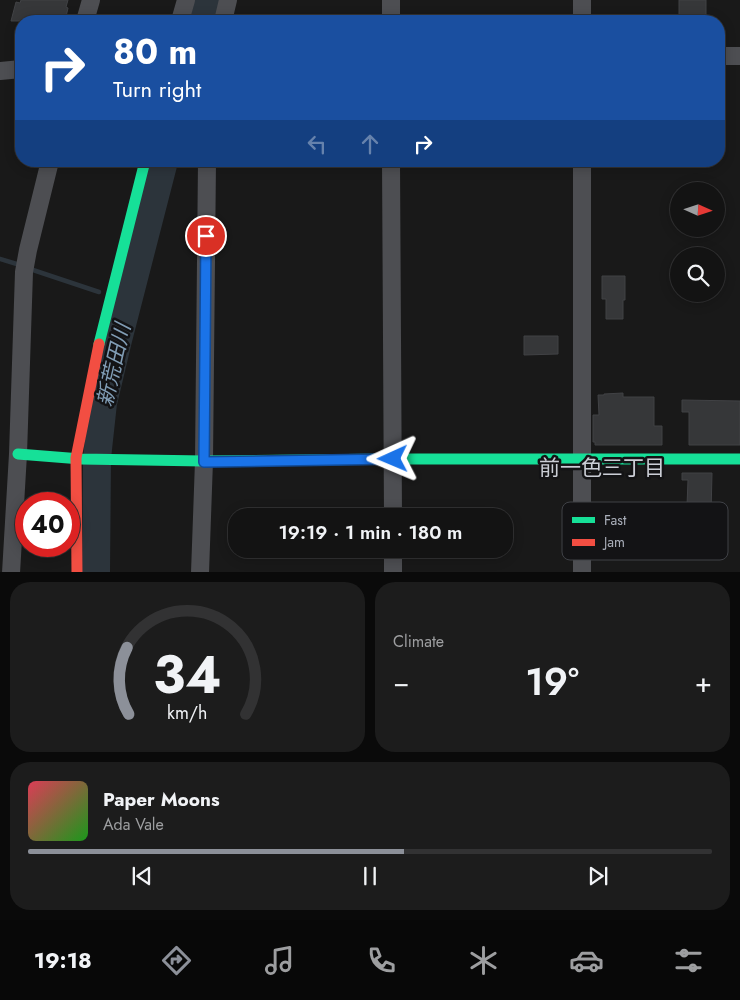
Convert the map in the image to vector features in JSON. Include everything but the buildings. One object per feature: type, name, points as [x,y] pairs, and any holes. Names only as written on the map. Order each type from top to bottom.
[{"type":"street","points":[[87,15],[91,0]]},
{"type":"street","points":[[182,15],[186,0]]},
{"type":"street","points":[[224,15],[228,0]]},
{"type":"street","points":[[391,0],[391,15]]},
{"type":"street","points":[[582,0],[582,15]]},
{"type":"street","points":[[725,56],[740,56]]},
{"type":"street","points":[[0,71],[15,70]]},
{"type":"street","points":[[11,572],[18,454],[24,272],[49,167]]},
{"type":"street","points":[[77,572],[79,458],[101,332],[143,167]]},
{"type":"street","points":[[200,572],[204,462],[207,167]]},
{"type":"street","points":[[391,167],[393,508]]},
{"type":"street","points":[[582,167],[583,502]]},
{"type":"street","points":[[18,454],[110,460],[204,462],[393,459],[740,459]]},
{"type":"street","points":[[392,558],[392,572]]},
{"type":"waterway","name":"新荒田川","points":[[202,15],[206,0]]},
{"type":"waterway","name":"新荒田川","points":[[96,572],[97,458],[103,403],[162,167]]},
{"type":"waterway","points":[[0,259],[20,265]]},
{"type":"waterway","points":[[30,269],[99,292]]},
{"type":"traffic: fast","points":[[99,344],[143,167]]},
{"type":"traffic: fast","points":[[18,454],[81,459],[204,461],[740,459]]},
{"type":"traffic: jam","points":[[77,572],[76,458],[99,344]]},
{"type":"district","name":"前一色三丁目","points":[[602,468]]},
{"type":"route","points":[[206,236],[204,462],[393,459]]}]
